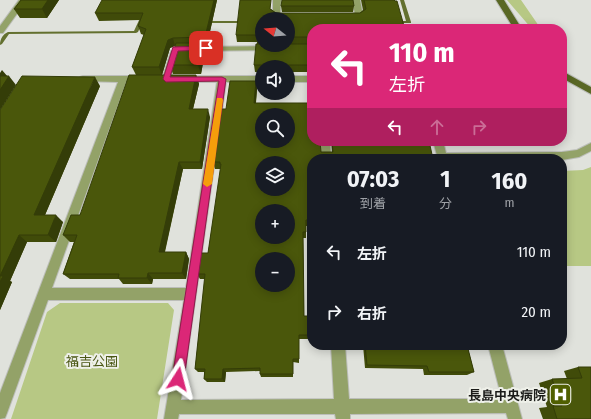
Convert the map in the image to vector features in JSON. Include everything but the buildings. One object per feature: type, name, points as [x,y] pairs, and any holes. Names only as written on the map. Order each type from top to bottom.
[{"type":"main road","points":[[500,0],[515,24]]},
{"type":"main road","points":[[567,78],[591,91]]},
{"type":"street","points":[[0,32],[23,0]]},
{"type":"street","points":[[277,0],[276,16],[299,16]]},
{"type":"street","points":[[337,16],[359,16],[356,0]]},
{"type":"street","points":[[255,48],[176,49],[163,79],[255,79]]},
{"type":"street","points":[[70,79],[138,79]]},
{"type":"street","points":[[1,410],[123,79]]},
{"type":"street","points":[[222,79],[172,413],[514,413],[496,350]]},
{"type":"street","points":[[295,79],[307,79]]},
{"type":"street","points":[[567,155],[591,147]]},
{"type":"street","points":[[43,294],[191,294]]},
{"type":"street","points":[[338,350],[343,412]]},
{"type":"green space","points":[[507,0],[521,0],[538,24],[528,24]]},
{"type":"green space","points":[[591,167],[591,266],[567,266],[567,171],[583,170]]},
{"type":"green space","name":"福吉公園","points":[[60,303],[168,303],[174,310],[157,419],[11,419],[47,312]]},
{"type":"waterway","points":[[394,22],[409,22],[402,0]]},
{"type":"waterway","points":[[0,43],[8,33],[136,32],[142,19]]},
{"type":"waterway","points":[[202,22],[255,22]]},
{"type":"slow traffic","points":[[207,184],[219,100]]},
{"type":"place","name":"長島中央病院","points":[[561,395]]},
{"type":"route","points":[[178,379],[194,279],[222,79],[166,79],[176,49],[206,48]]}]
